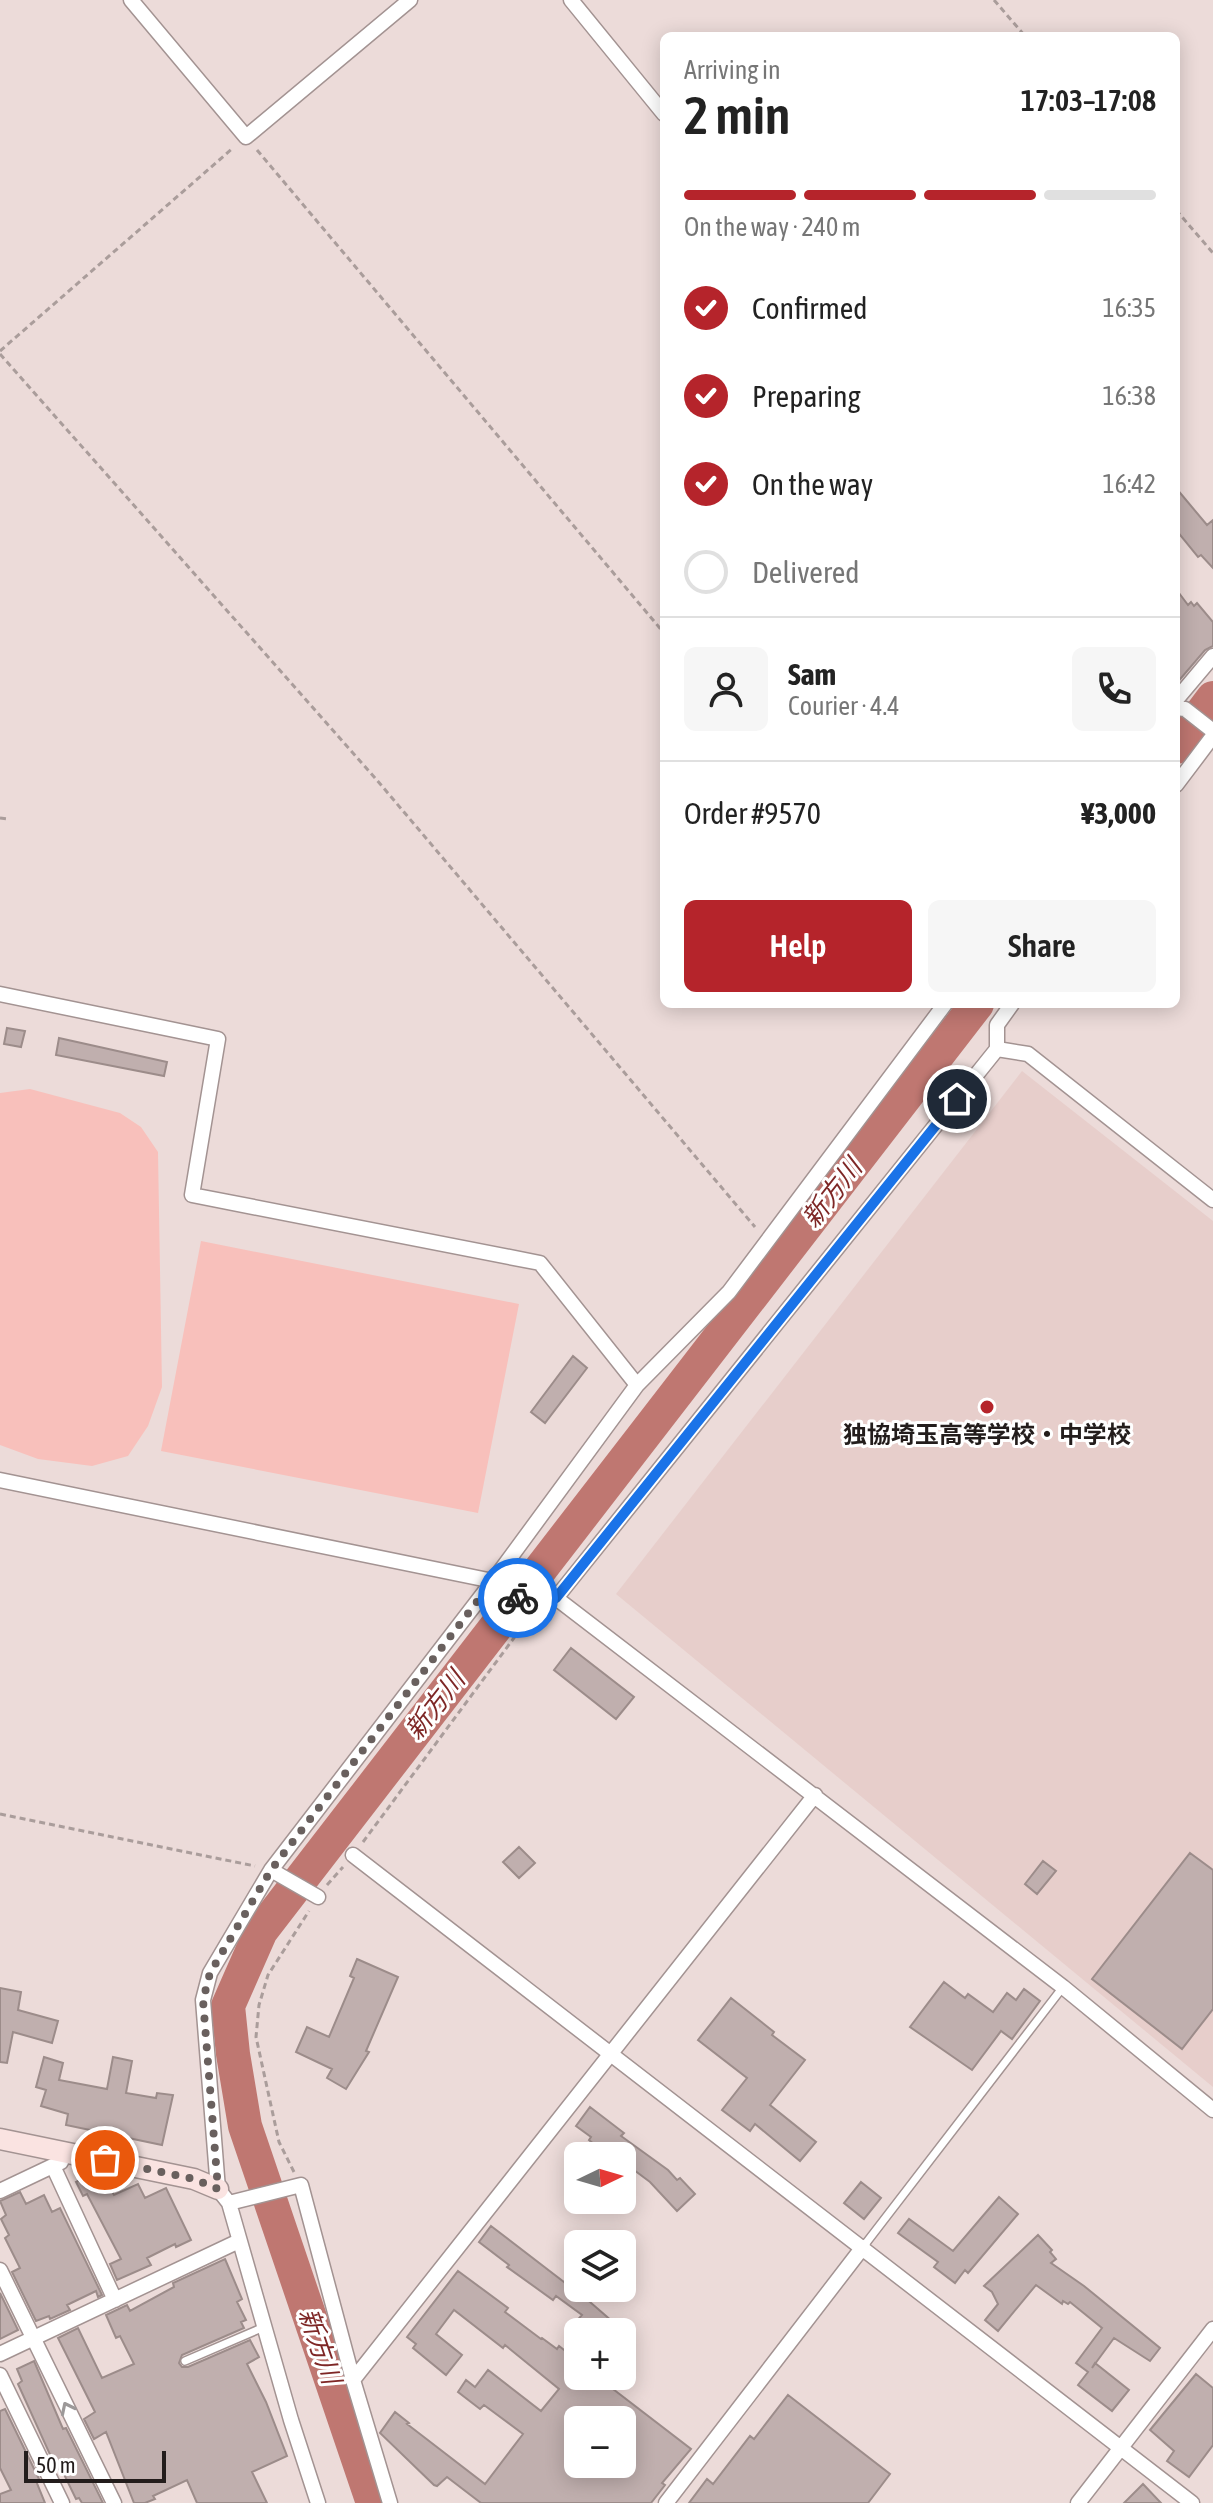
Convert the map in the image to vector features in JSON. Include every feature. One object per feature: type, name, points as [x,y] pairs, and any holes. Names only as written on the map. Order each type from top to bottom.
[{"type":"street","points":[[131,0],[246,137],[410,0]]},
{"type":"street","points":[[571,0],[660,109]]},
{"type":"street","points":[[1180,705],[1213,656]]},
{"type":"street","points":[[1180,707],[1212,732],[1180,779]]},
{"type":"street","points":[[0,994],[218,1039],[192,1195],[540,1263],[637,1385]]},
{"type":"street","points":[[318,2503],[224,2196],[203,2000],[210,1973],[271,1870],[493,1581],[637,1385],[729,1292],[942,1008]]},
{"type":"street","points":[[0,1480],[493,1581],[535,1611],[556,1598],[997,1049],[997,1025],[1009,1008]]},
{"type":"street","points":[[997,1049],[1028,1054],[1213,1200]]},
{"type":"street","points":[[556,1598],[1063,1987],[1213,2110]]},
{"type":"street","points":[[353,2380],[815,1795]]},
{"type":"street","points":[[353,1855],[1192,2503]]},
{"type":"street","points":[[271,1870],[318,1897]]},
{"type":"street","points":[[0,2139],[194,2179],[224,2196],[301,2185],[353,2380],[390,2503]]},
{"type":"street","points":[[0,2191],[76,2154]]},
{"type":"street","points":[[53,2166],[115,2300]]},
{"type":"street","points":[[0,2354],[239,2241]]},
{"type":"street","points":[[666,2503],[863,2247]]},
{"type":"street","points":[[0,2270],[114,2503]]},
{"type":"street","points":[[1078,2503],[1213,2329]]},
{"type":"street","points":[[0,2375],[62,2503]]},
{"type":"lane","points":[[863,2247],[1063,1987]]},
{"type":"lane","points":[[185,2361],[264,2327]]},
{"type":"path","points":[[994,0],[1022,32]]},
{"type":"path","points":[[660,628],[246,137],[0,352],[376,779],[768,1242]]},
{"type":"path","points":[[1180,215],[1213,253]]},
{"type":"path","points":[[0,818],[8,819]]},
{"type":"path","points":[[301,2185],[279,2142],[256,2037],[259,2005],[268,1975],[318,1897],[353,1855],[535,1611]]},
{"type":"path","points":[[0,1814],[271,1870]]},
{"type":"shaded area","name":"独協埼玉高等学校・中学校","points":[[1022,1071],[1213,1221],[1213,2087],[616,1594]]},
{"type":"shaded area","points":[[30,1089],[120,1113],[141,1127],[158,1152],[162,1387],[148,1426],[128,1456],[92,1466],[38,1459],[0,1445],[0,1093]]},
{"type":"shaded area","points":[[201,1241],[519,1304],[478,1513],[161,1451]]},
{"type":"building","points":[[1180,493],[1207,525],[1213,520],[1213,568],[1201,555],[1198,557],[1180,535]]},
{"type":"building","points":[[1180,594],[1188,605],[1197,603],[1213,622],[1213,646],[1205,650],[1180,679]]},
{"type":"building","points":[[7,1028],[25,1031],[21,1047],[4,1044]]},
{"type":"building","points":[[59,1038],[167,1062],[164,1076],[56,1055]]},
{"type":"building","points":[[573,1356],[587,1368],[545,1423],[531,1412]]},
{"type":"building","points":[[571,1648],[634,1697],[616,1719],[554,1670]]},
{"type":"building","points":[[519,1847],[535,1863],[519,1878],[503,1862]]},
{"type":"building","points":[[1190,1853],[1213,1870],[1213,2009],[1182,2049],[1092,1979]]},
{"type":"building","points":[[1043,1861],[1056,1871],[1037,1894],[1025,1884]]},
{"type":"building","points":[[357,1959],[398,1977],[366,2051],[369,2052],[346,2089],[327,2078],[332,2069],[296,2052],[307,2027],[329,2037],[354,1978],[350,1976]]},
{"type":"building","points":[[944,1982],[965,1998],[968,1994],[993,2012],[1007,1993],[1016,2000],[1024,1989],[1040,2001],[1012,2039],[1001,2031],[972,2070],[910,2027]]},
{"type":"building","points":[[0,1988],[21,1992],[18,2010],[58,2021],[52,2043],[13,2032],[7,2063],[0,2062]]},
{"type":"building","points":[[731,1998],[805,2060],[770,2105],[816,2142],[800,2161],[755,2124],[750,2131],[722,2110],[747,2078],[698,2040]]},
{"type":"building","points":[[44,2057],[63,2063],[59,2080],[107,2089],[113,2057],[132,2061],[126,2093],[156,2098],[157,2093],[173,2095],[162,2145],[66,2125],[68,2114],[41,2106],[46,2090],[36,2087]]},
{"type":"building","points":[[590,2107],[624,2133],[621,2136],[629,2142],[591,2142],[591,2137],[576,2126]]},
{"type":"building","points":[[636,2147],[677,2180],[680,2178],[695,2194],[677,2211],[636,2172]]},
{"type":"building","points":[[93,2173],[96,2179],[104,2175],[114,2195],[138,2184],[145,2198],[166,2188],[191,2240],[147,2258],[151,2265],[117,2280],[110,2264],[121,2259],[87,2194],[83,2196],[76,2182]]},
{"type":"building","points":[[861,2182],[881,2198],[864,2219],[844,2203]]},
{"type":"building","points":[[20,2192],[26,2204],[44,2195],[52,2212],[60,2208],[102,2295],[98,2297],[96,2291],[67,2305],[70,2310],[50,2319],[49,2316],[36,2321],[12,2272],[20,2268],[5,2238],[9,2235],[1,2219],[6,2215],[0,2201]]},
{"type":"building","points":[[999,2197],[1018,2214],[968,2273],[965,2270],[955,2283],[934,2267],[938,2262],[898,2233],[909,2219],[953,2251]]},
{"type":"building","points":[[491,2226],[564,2282],[564,2302],[556,2296],[553,2300],[507,2267],[509,2265],[479,2242]]},
{"type":"building","points":[[1038,2235],[1052,2250],[1050,2252],[1056,2259],[1051,2263],[1160,2348],[1150,2361],[1114,2338],[1095,2363],[1129,2390],[1112,2411],[1078,2385],[1088,2372],[1076,2363],[1102,2328],[1070,2302],[1063,2301],[1062,2304],[1036,2285],[998,2331],[985,2320],[998,2304],[992,2292],[984,2286]]},
{"type":"building","points":[[225,2259],[242,2299],[237,2302],[246,2320],[241,2322],[244,2328],[182,2355],[179,2363],[182,2367],[188,2367],[250,2340],[259,2357],[247,2364],[287,2456],[252,2472],[267,2503],[197,2503],[187,2480],[153,2496],[155,2499],[134,2503],[106,2432],[94,2439],[84,2419],[95,2412],[58,2338],[78,2328],[102,2378],[134,2364],[120,2336],[116,2338],[106,2315],[127,2305],[130,2311],[174,2287],[173,2283]]},
{"type":"building","points":[[458,2271],[508,2308],[505,2312],[541,2339],[564,2350],[564,2390],[614,2390],[635,2406],[564,2406],[564,2478],[636,2478],[636,2407],[691,2449],[662,2483],[665,2485],[651,2503],[481,2503],[447,2477],[437,2486],[434,2485],[380,2433],[395,2412],[485,2484],[523,2434],[484,2405],[480,2409],[458,2392],[466,2380],[475,2387],[488,2370],[541,2411],[559,2389],[505,2345],[503,2348],[454,2310],[436,2334],[462,2355],[446,2375],[413,2348],[416,2344],[407,2337]]},
{"type":"building","points":[[0,2293],[18,2330],[0,2339]]},
{"type":"building","points":[[564,2302],[590,2302],[608,2318],[579,2318],[582,2315]]},
{"type":"building","points":[[34,2361],[63,2429],[66,2428],[103,2503],[82,2503],[79,2498],[76,2499],[61,2468],[57,2470],[18,2384],[22,2381],[17,2369]]},
{"type":"building","points":[[1196,2374],[1213,2388],[1213,2445],[1189,2477],[1167,2461],[1174,2451],[1150,2430]]},
{"type":"building","points":[[788,2395],[890,2474],[868,2503],[689,2503],[707,2479],[713,2484],[750,2436],[754,2439]]},
{"type":"building","points":[[5,2409],[39,2479],[36,2481],[45,2503],[0,2503],[0,2494],[11,2490],[0,2468],[0,2411]]},
{"type":"building","points":[[1143,2484],[1161,2503],[1124,2503]]},
{"type":"waterway","name":"新方川","points":[[1180,742],[1213,698]]},
{"type":"waterway","name":"新方川","points":[[373,2503],[245,2126],[228,2006],[261,1931],[974,1008]]},
{"type":"way so far","points":[[105,2160],[194,2179],[218,2189],[203,2000],[210,1973],[271,1870],[493,1581],[518,1598]]},
{"type":"place","name":"独協埼玉高等学校・中学校","points":[[987,1407]]},
{"type":"route","points":[[518,1598],[535,1611],[556,1598],[957,1099]]}]
